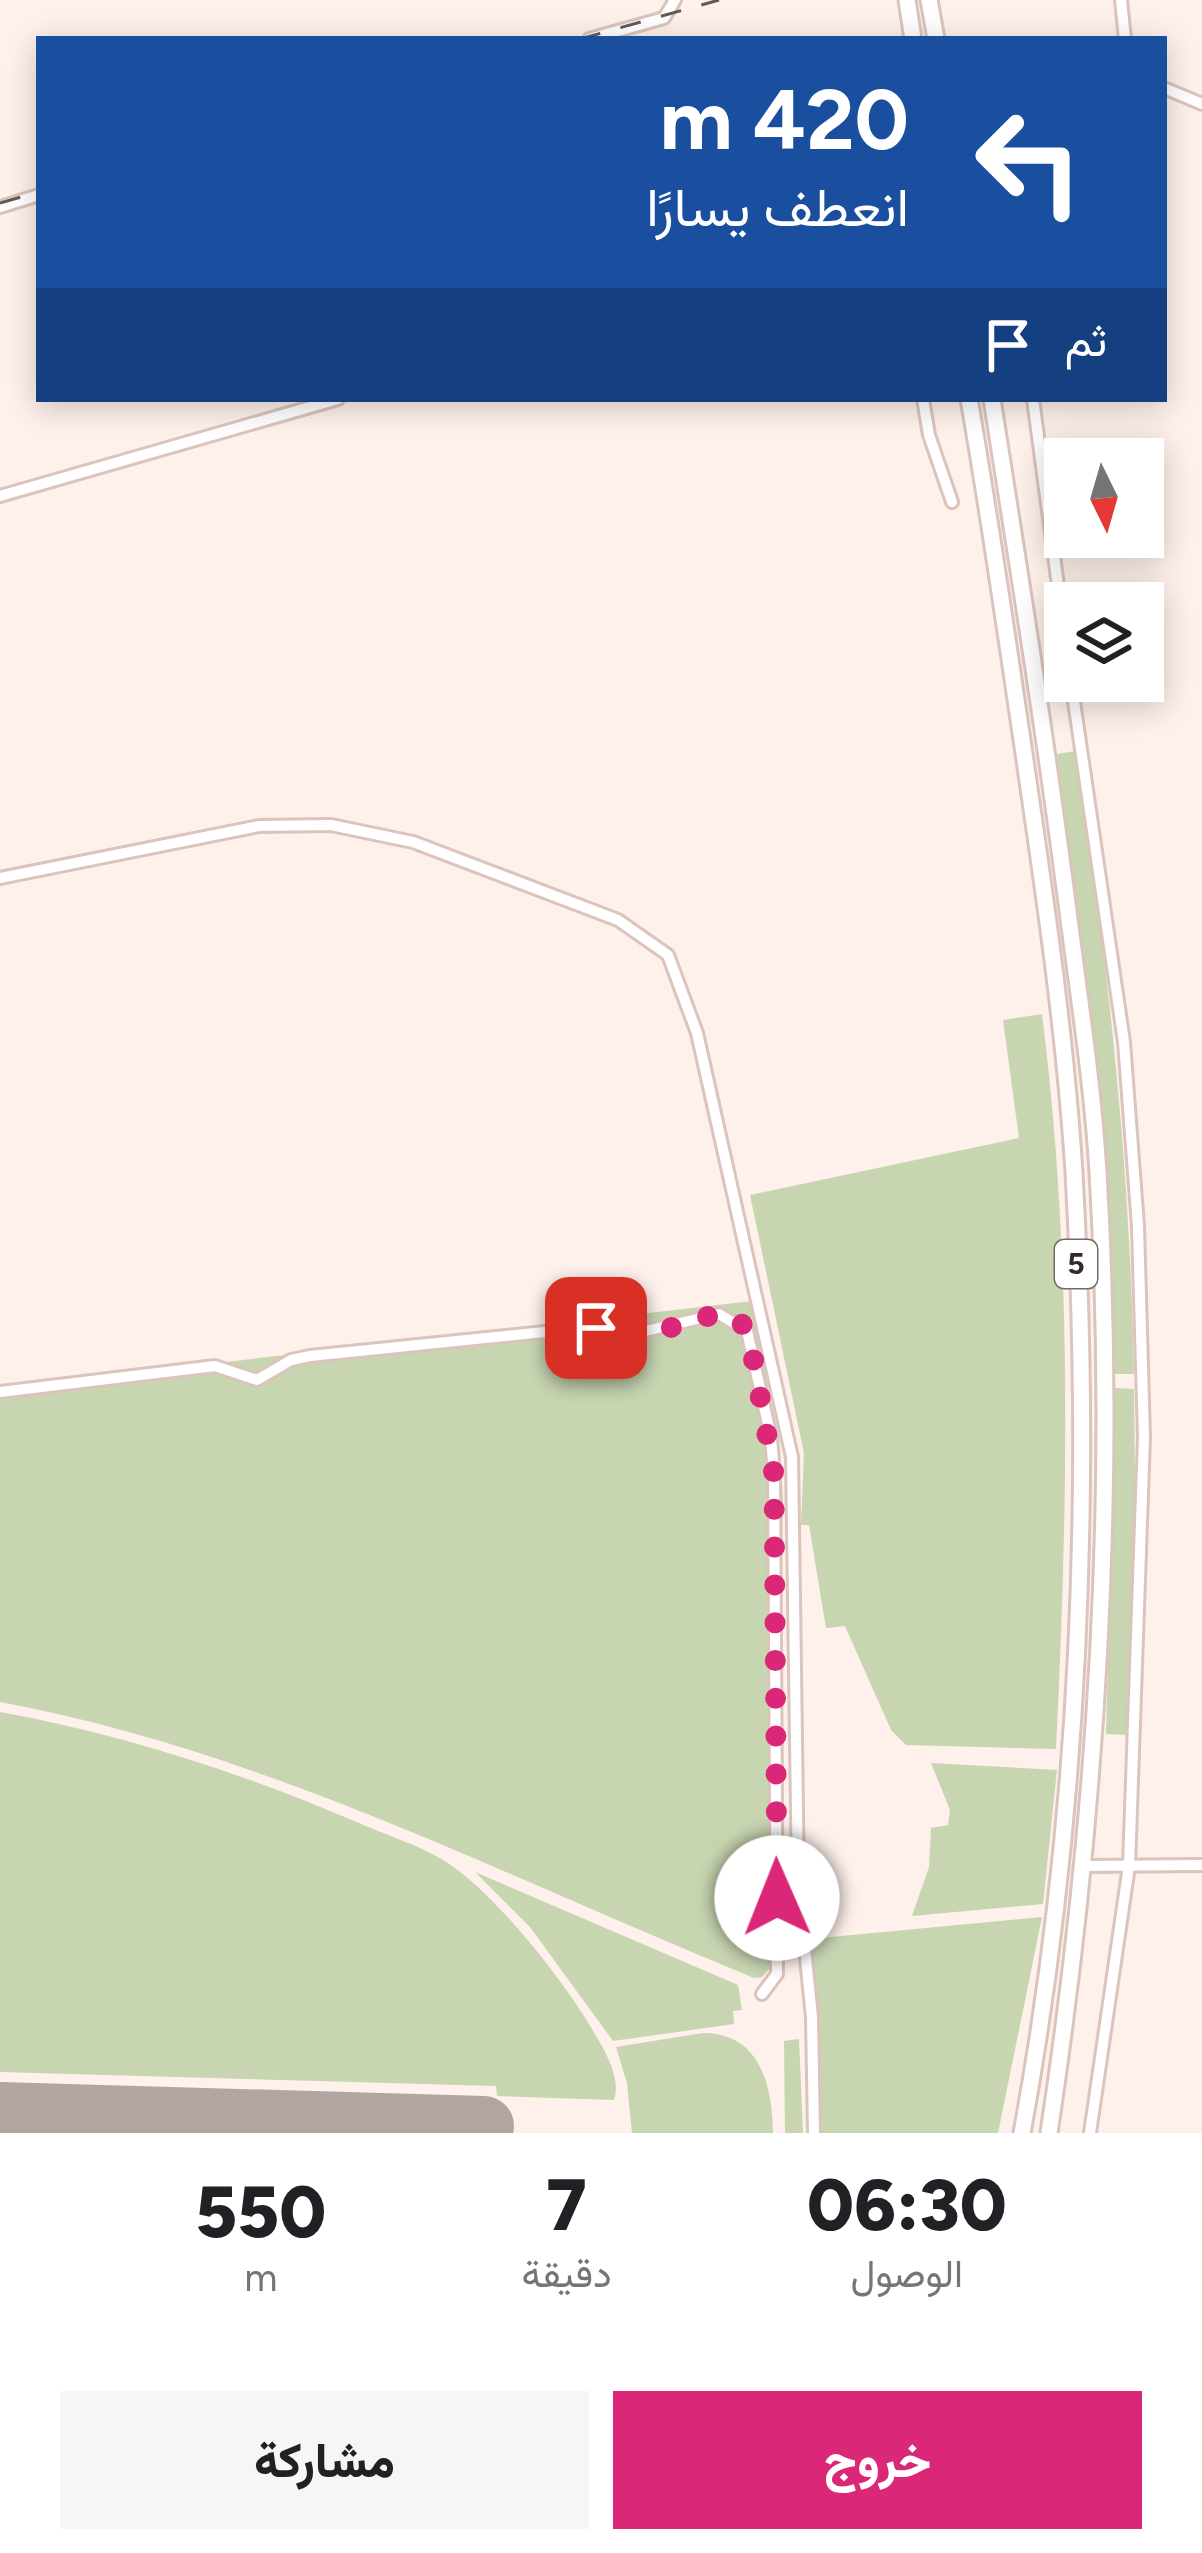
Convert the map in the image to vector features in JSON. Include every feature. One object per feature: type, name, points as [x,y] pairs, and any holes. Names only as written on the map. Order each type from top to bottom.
[{"type":"highway","points":[[907,0],[913,36]]},
{"type":"highway","points":[[929,0],[935,36]]},
{"type":"highway","name":"5","points":[[969,402],[1036,836],[1060,1021],[1074,1194],[1081,1511],[1072,1739],[1057,1908],[1022,2133]]},
{"type":"highway","name":"5","points":[[992,402],[1036,670],[1098,1168],[1107,1364],[1107,1512],[1085,1866],[1049,2133]]},
{"type":"street","points":[[600,36],[664,18],[675,0]]},
{"type":"street","points":[[1121,0],[1125,36]]},
{"type":"street","points":[[1167,89],[1202,104]]},
{"type":"street","points":[[0,207],[36,196]]},
{"type":"street","points":[[0,496],[328,402]]},
{"type":"street","points":[[924,402],[952,502]]},
{"type":"street","points":[[1034,402],[1058,582]]},
{"type":"street","points":[[1074,702],[1124,1042],[1138,1226],[1144,1437],[1129,1866],[1090,2133]]},
{"type":"street","points":[[0,878],[259,826],[331,825],[413,842],[618,920],[668,956],[697,1033],[792,1457],[798,1881],[812,2018],[814,2133]]},
{"type":"street","points":[[0,1392],[215,1366],[257,1380],[291,1360],[310,1356],[583,1328],[641,1332],[675,1328],[719,1313],[737,1321],[752,1348],[774,1474],[777,1974],[762,1994]]},
{"type":"street","points":[[1085,1866],[1202,1864]]},
{"type":"green space","points":[[1075,751],[1115,1062],[1134,1374],[1115,1374],[1097,1068],[1057,754]]},
{"type":"green space","points":[[1042,1014],[1059,1198],[1065,1381],[1056,1749],[906,1745],[891,1730],[845,1626],[826,1628],[809,1525],[801,1525],[804,1453],[750,1195],[1019,1138],[1003,1020]]},
{"type":"green space","points":[[752,1301],[778,1440],[783,1497],[779,1799],[771,1967],[762,1977],[754,1978],[290,1784],[98,1724],[0,1702],[0,1388]]},
{"type":"green space","points":[[1115,1388],[1134,1389],[1136,1578],[1128,1735],[1106,1734]]},
{"type":"green space","points":[[0,1712],[138,1744],[228,1772],[443,1860],[501,1910],[572,1997],[607,2056],[615,2079],[614,2100],[497,2096],[496,2086],[0,2072]]},
{"type":"green space","points":[[931,1763],[1057,1770],[1043,1904],[912,1916],[929,1867],[931,1828],[948,1825],[950,1810]]},
{"type":"green space","points":[[475,1872],[738,1985],[742,2010],[733,2011],[734,2024],[613,2041],[530,1927]]},
{"type":"green space","points":[[1042,1917],[998,2133],[822,2133],[810,1939]]},
{"type":"green space","points":[[703,2033],[737,2042],[759,2064],[770,2096],[773,2133],[632,2133],[627,2083],[616,2047]]},
{"type":"green space","points":[[799,2039],[803,2133],[785,2133],[784,2041]]},
{"type":"taxiway","points":[[435,2125],[441,2133]]},
{"type":"runway","points":[[0,2112],[484,2126]]},
{"type":"railway","points":[[591,36],[719,0]]},
{"type":"railway","points":[[0,203],[36,193]]},
{"type":"route","points":[[596,1328],[666,1329],[719,1313],[742,1324],[750,1340],[771,1436],[774,1474],[777,1898]]}]
